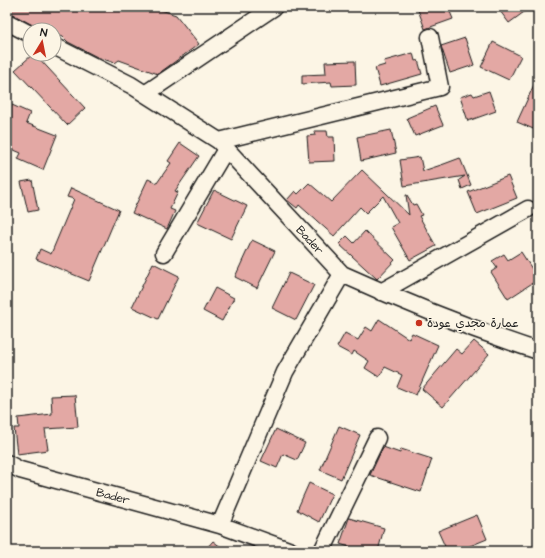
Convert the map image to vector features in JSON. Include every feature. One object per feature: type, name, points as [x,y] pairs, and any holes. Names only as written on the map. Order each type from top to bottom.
[{"type":"street","points":[[145,94],[274,7]]},
{"type":"street","points":[[7,22],[22,30]]},
{"type":"street","points":[[164,253],[223,145],[440,87],[430,37]]},
{"type":"street","name":"Bader","points":[[62,50],[131,85],[223,145],[342,274]]},
{"type":"street","points":[[381,292],[528,209]]},
{"type":"street","points":[[220,525],[285,372],[342,274],[381,292],[482,332],[538,351]]},
{"type":"street","points":[[322,551],[377,438]]},
{"type":"street","name":"Bader","points":[[7,464],[20,470],[220,525],[291,551]]},
{"type":"building","points":[[8,7],[152,7],[176,15],[199,44],[158,74],[119,60],[115,63],[97,57],[68,42],[62,37],[62,22],[27,22],[14,15]]},
{"type":"building","points":[[417,7],[448,7],[453,19],[425,29]]},
{"type":"building","points":[[497,7],[531,7],[509,23]]},
{"type":"building","points":[[465,38],[474,65],[450,73],[441,46]]},
{"type":"building","points":[[493,42],[521,56],[509,80],[481,67]]},
{"type":"building","points":[[413,53],[415,61],[418,60],[422,74],[380,86],[375,68],[385,65],[384,61]]},
{"type":"building","points":[[355,61],[356,85],[332,86],[331,82],[302,84],[302,75],[326,74],[325,62]]},
{"type":"building","points":[[24,62],[42,62],[85,108],[67,125],[15,70]]},
{"type":"building","points":[[538,76],[538,131],[517,122]]},
{"type":"building","points":[[489,91],[496,111],[468,121],[460,97],[472,93],[474,96]]},
{"type":"building","points":[[12,105],[30,113],[26,123],[57,135],[43,170],[18,159],[21,153],[7,147],[7,116]]},
{"type":"building","points":[[435,106],[443,125],[415,136],[407,118]]},
{"type":"building","points":[[391,130],[396,153],[361,161],[357,137]]},
{"type":"building","points":[[314,131],[327,131],[328,137],[334,137],[335,161],[309,162],[307,136],[315,135]]},
{"type":"building","points":[[180,143],[199,156],[175,191],[178,192],[170,209],[175,211],[167,229],[132,213],[148,179],[157,183],[171,163],[168,161]]},
{"type":"building","points":[[420,157],[423,171],[460,158],[471,185],[462,189],[459,180],[465,176],[404,186],[400,160]]},
{"type":"building","points":[[362,170],[409,215],[406,195],[413,205],[416,204],[422,215],[419,216],[436,246],[410,260],[391,227],[398,223],[383,196],[366,213],[360,207],[334,236],[299,205],[297,208],[287,200],[295,191],[298,194],[309,183],[331,202]]},
{"type":"building","points":[[508,176],[517,198],[477,214],[468,192]]},
{"type":"building","points":[[32,180],[38,210],[28,212],[21,182]]},
{"type":"building","points":[[71,188],[119,210],[89,281],[36,259],[40,249],[51,254],[74,199],[67,197]]},
{"type":"building","points":[[214,190],[247,206],[231,239],[197,223]]},
{"type":"building","points":[[365,231],[395,260],[377,279],[339,244],[347,236],[354,243]]},
{"type":"building","points":[[252,240],[275,251],[257,288],[235,277]]},
{"type":"building","points":[[521,252],[534,272],[532,272],[537,280],[508,299],[491,272],[497,268],[492,261],[504,254],[508,260]]},
{"type":"building","points":[[153,263],[179,276],[158,319],[132,307]]},
{"type":"building","points":[[289,273],[314,285],[296,320],[272,308]]},
{"type":"building","points":[[215,288],[234,298],[222,321],[203,311]]},
{"type":"building","points":[[379,319],[409,339],[412,333],[438,345],[416,395],[397,387],[402,375],[385,367],[379,377],[365,368],[369,361],[354,351],[352,355],[337,347],[345,333],[358,340],[366,327],[372,331]]},
{"type":"building","points":[[474,341],[489,354],[443,407],[422,389],[456,349],[462,354]]},
{"type":"building","points":[[75,395],[78,427],[45,429],[48,450],[17,454],[14,428],[19,428],[18,418],[52,414],[51,396]]},
{"type":"building","points":[[339,426],[360,435],[341,479],[320,470]]},
{"type":"building","points":[[276,429],[305,443],[297,460],[283,454],[277,468],[261,461]]},
{"type":"building","points":[[383,447],[400,453],[401,449],[432,459],[421,492],[370,475]]},
{"type":"building","points":[[309,483],[332,494],[319,522],[297,510]]},
{"type":"building","points":[[477,515],[487,539],[458,551],[447,551],[438,531]]},
{"type":"building","points":[[349,518],[384,528],[378,551],[361,551],[340,544]]},
{"type":"building","points":[[213,541],[226,551],[204,551]]},
{"type":"place","name":"عمارة مجدي عودة","points":[[419,323]]}]
